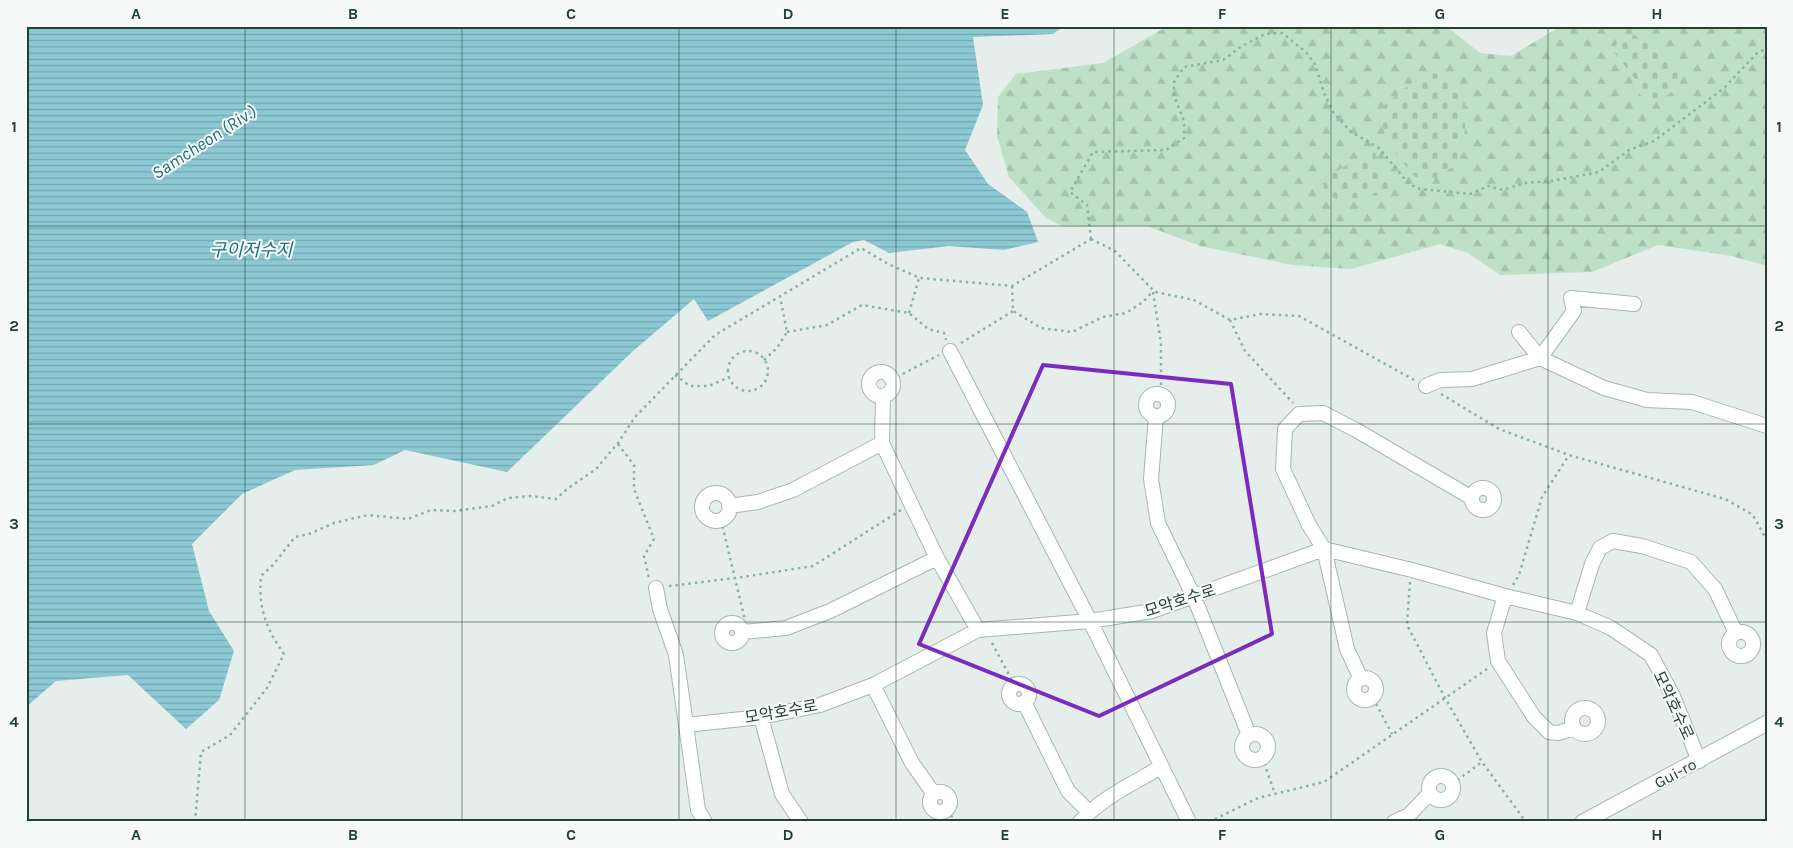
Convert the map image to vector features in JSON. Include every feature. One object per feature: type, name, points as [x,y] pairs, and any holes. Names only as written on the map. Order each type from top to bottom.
[{"type":"street","points":[[1426,386],[1440,380],[1472,379],[1540,358],[1574,311],[1571,298],[1634,304]]},
{"type":"street","points":[[1519,332],[1540,358],[1604,388],[1647,400],[1692,402],[1767,426]]},
{"type":"street","points":[[950,351],[1090,621],[1189,822]]},
{"type":"street","points":[[878,372],[886,372],[893,382],[892,389],[882,396],[872,391],[869,384],[872,377],[878,372]]},
{"type":"street","points":[[1161,394],[1154,394],[1146,402],[1148,412],[1156,416],[1152,480],[1158,523],[1194,597],[1249,735],[1258,734],[1267,742],[1267,750],[1262,757]]},
{"type":"street","points":[[882,396],[882,443],[937,558],[984,629]]},
{"type":"street","points":[[1372,698],[1376,691],[1375,684],[1370,679],[1361,679],[1347,649],[1324,549],[1309,524],[1283,469],[1284,430],[1300,414],[1323,413],[1356,430],[1472,498]]},
{"type":"street","points":[[730,506],[758,502],[793,490],[882,443]]},
{"type":"street","points":[[718,494],[726,498],[730,506],[728,514],[721,520],[712,520],[705,515],[702,506],[710,495],[718,494]]},
{"type":"street","points":[[1577,613],[1592,564],[1600,548],[1613,541],[1642,546],[1692,562],[1715,590],[1736,633]]},
{"type":"street","name":"모악호수로","points":[[686,725],[761,717],[820,705],[873,685],[984,629],[1090,621],[1152,611],[1324,549],[1577,613],[1611,628],[1650,655],[1674,696],[1699,761]]},
{"type":"street","points":[[745,632],[786,628],[830,611],[937,558]]},
{"type":"street","points":[[656,588],[660,609],[676,654],[698,810],[705,822]]},
{"type":"street","points":[[1505,596],[1494,633],[1498,661],[1534,717],[1549,732],[1558,733],[1574,728]]},
{"type":"street","points":[[873,685],[912,763],[934,794],[930,799],[931,806],[939,812],[946,811]]},
{"type":"street","points":[[1015,686],[1010,690],[1010,699],[1015,703],[1024,702],[1068,791],[1084,817],[1161,767]]},
{"type":"street","points":[[761,717],[782,794],[801,822]]},
{"type":"street","name":"Gui-ro","points":[[1583,822],[1765,728]]},
{"type":"street","points":[[1394,822],[1409,815],[1430,793],[1429,785],[1437,777],[1445,777],[1452,784]]},
{"type":"path","points":[[194,822],[201,752],[230,735],[267,688],[284,654],[271,636],[259,595],[261,576],[273,565],[295,538],[334,523],[368,515],[408,519],[431,510],[454,511],[492,506],[508,498],[530,496],[556,500],[567,489],[596,468],[618,443],[635,417],[715,334],[861,248],[888,264],[920,278],[1012,286],[1091,240],[1087,205],[1070,192],[1093,152],[1166,150],[1184,138],[1184,121],[1174,96],[1174,82],[1184,67],[1223,60],[1242,46],[1265,34],[1282,33],[1306,52],[1315,64],[1324,93],[1333,112],[1351,132],[1379,148],[1409,184],[1420,189],[1470,194],[1488,186],[1503,190],[1525,183],[1599,172],[1629,150],[1654,141],[1724,88],[1758,52],[1767,49]]},
{"type":"path","points":[[908,313],[920,278]]},
{"type":"path","points":[[1012,286],[1013,312]]},
{"type":"path","points":[[1013,312],[1041,328],[1072,332],[1103,317],[1126,313],[1143,302],[1153,291],[1161,342],[1161,394]]},
{"type":"path","points":[[764,360],[777,348],[787,332],[780,296]]},
{"type":"path","points":[[787,332],[827,325],[862,305],[908,313],[928,329],[944,333],[950,351]]},
{"type":"path","points":[[893,382],[897,377],[950,351],[1013,312]]},
{"type":"path","points":[[1230,320],[1245,351],[1291,401],[1308,414]]},
{"type":"path","points":[[742,352],[754,352],[764,360],[767,366],[766,380],[756,389],[737,388],[729,377],[729,365],[742,352]]},
{"type":"path","points":[[675,375],[690,386],[709,386],[729,377]]},
{"type":"path","points":[[618,443],[634,465],[634,490],[654,539],[644,556],[648,575],[656,588],[813,566],[911,504]]},
{"type":"path","points":[[1505,596],[1520,576],[1542,497],[1570,455]]},
{"type":"path","points":[[721,520],[736,578],[745,632]]},
{"type":"path","points":[[1412,570],[1408,592],[1407,625],[1445,698],[1482,762],[1526,822]]},
{"type":"path","points":[[984,629],[1015,686]]},
{"type":"path","points":[[1209,822],[1258,798],[1324,782],[1498,661]]},
{"type":"path","points":[[1372,698],[1392,734]]},
{"type":"path","points":[[1262,757],[1274,794]]},
{"type":"path","points":[[1452,784],[1482,762]]},
{"type":"path","points":[[946,811],[958,822]]},
{"type":"highlighted area","points":[[1043,365],[1231,384],[1272,634],[1099,716],[919,644]]},
{"type":"green space","points":[[1168,26],[1446,26],[1480,53],[1511,56],[1561,26],[1767,26],[1767,266],[1732,256],[1658,245],[1592,272],[1500,275],[1468,253],[1440,244],[1351,269],[1292,265],[1200,246],[1147,226],[1064,227],[1046,218],[1009,177],[997,136],[998,97],[1016,74],[1103,63]],"holes":[[[1613,51],[1656,99],[1642,98],[1634,78]],[[1442,75],[1456,89],[1465,110],[1415,177],[1405,164]]]},
{"type":"green space","points":[[1630,34],[1647,41],[1660,51],[1672,63],[1682,78],[1666,96],[1655,99],[1642,98],[1634,78],[1613,51],[1619,40]]},
{"type":"green space","points":[[1429,72],[1442,75],[1456,89],[1465,110],[1465,130],[1456,164],[1438,178],[1415,177],[1386,137],[1382,118],[1382,107],[1410,84]]},
{"type":"green space","points":[[1373,149],[1394,189],[1387,194],[1337,200],[1325,191],[1322,180]]},
{"type":"water","name":"구이저수지","points":[[26,26],[1064,26],[1053,34],[973,37],[983,105],[965,150],[988,184],[1027,212],[1038,242],[1004,250],[949,246],[889,253],[864,240],[853,242],[708,321],[694,299],[633,351],[507,472],[405,450],[374,465],[295,470],[242,494],[192,544],[209,611],[234,651],[219,700],[186,729],[128,675],[56,681],[26,707]]},
{"type":"water label","name":"Samcheon (Riv.)","points":[[204,142]]}]
